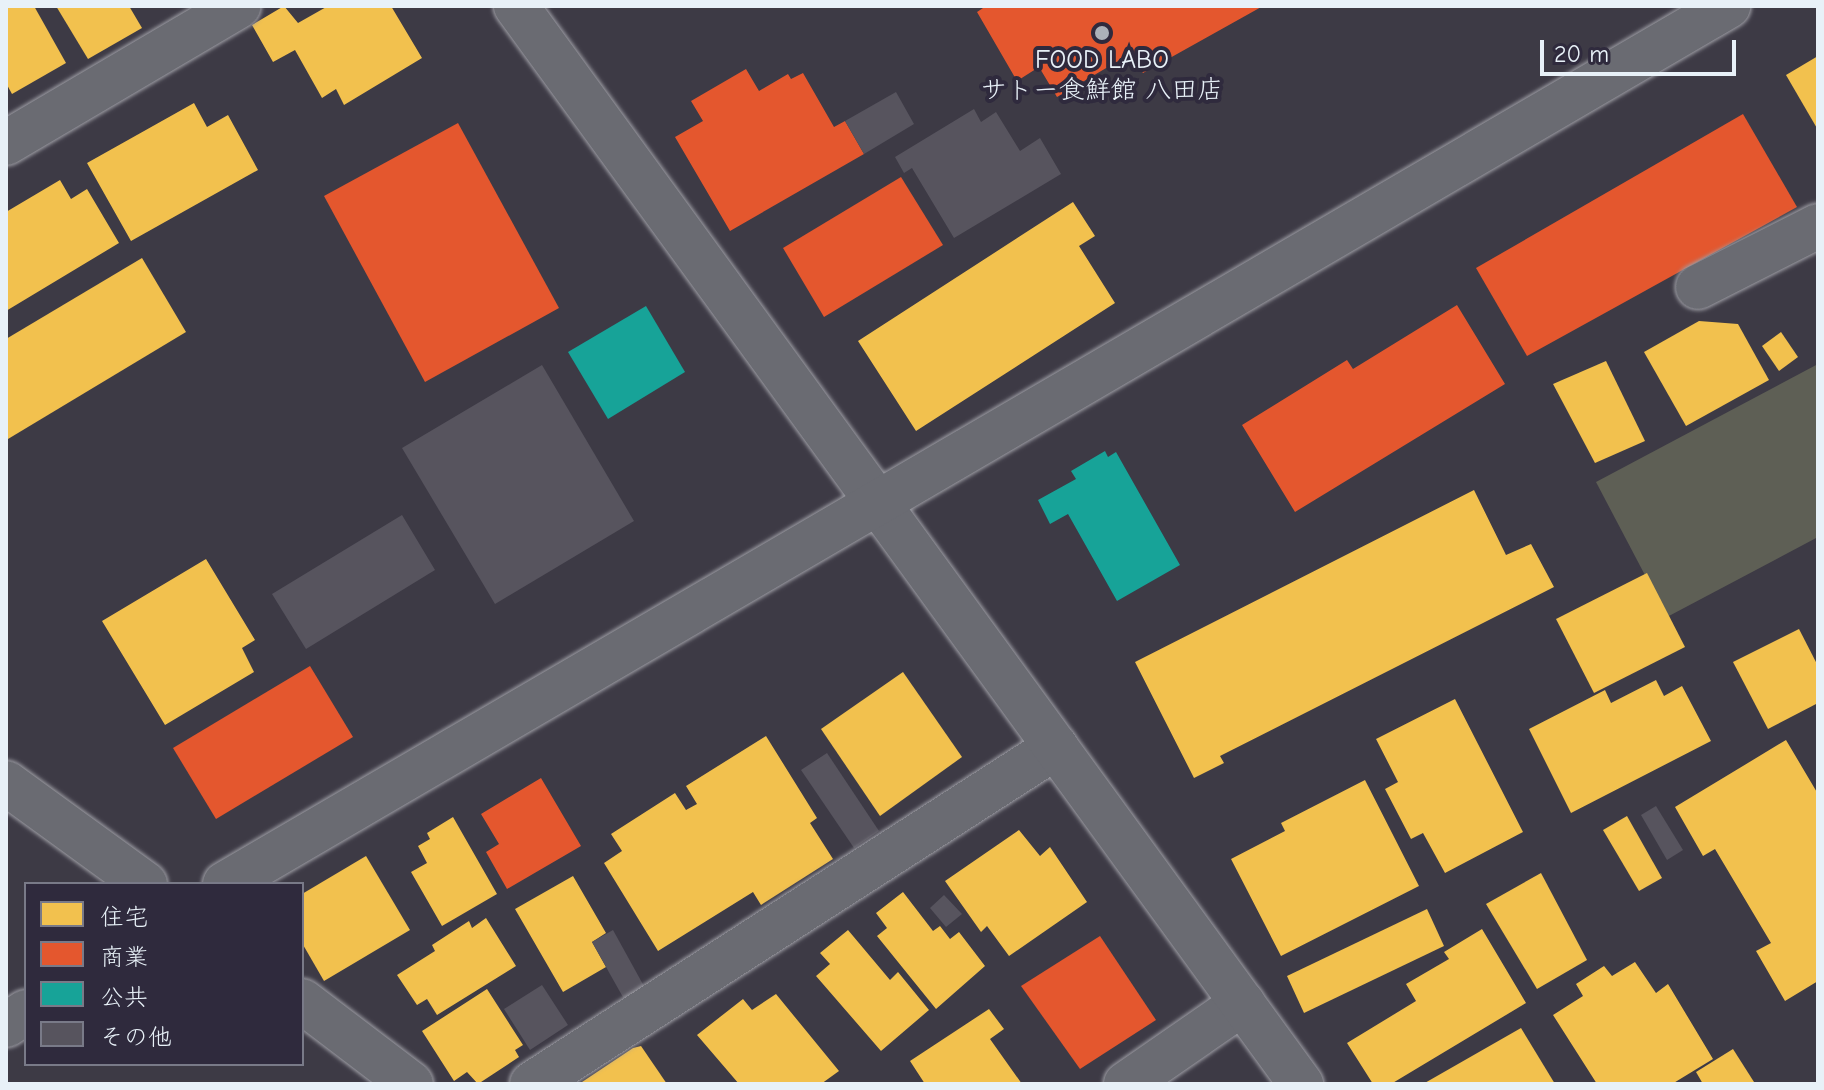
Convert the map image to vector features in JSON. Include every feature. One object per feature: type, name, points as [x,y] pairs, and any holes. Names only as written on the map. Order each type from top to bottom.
[{"type":"street","points":[[6,143],[239,6]]},
{"type":"street","points":[[516,6],[1301,1084]]},
{"type":"street","points":[[228,882],[1728,6]]},
{"type":"street","points":[[1698,287],[1818,226]]},
{"type":"street","points":[[532,1084],[1056,747]]},
{"type":"street","points":[[6,783],[142,882]]},
{"type":"street","points":[[304,1003],[411,1084]]},
{"type":"street","points":[[1126,1084],[1243,1003]]},
{"type":"street","points":[[6,1025],[24,1013]]},
{"type":"shaded area","points":[[1818,364],[1818,537],[1667,617],[1596,482]]},
{"type":"building: 住宅","points":[[6,6],[34,6],[66,63],[12,94],[6,83]]},
{"type":"building: 住宅","points":[[56,6],[129,6],[142,28],[88,59]]},
{"type":"building: 住宅","points":[[284,6],[298,23],[328,6],[391,6],[422,58],[344,105],[336,89],[322,98],[295,50],[273,62],[252,25]]},
{"type":"building: 住宅","points":[[1818,56],[1818,130],[1786,75]]},
{"type":"building: 住宅","points":[[194,103],[207,127],[228,115],[258,170],[131,241],[87,163]]},
{"type":"building: 住宅","points":[[60,180],[71,199],[87,189],[119,243],[6,311],[6,212]]},
{"type":"building: 住宅","points":[[1073,202],[1095,236],[1079,246],[1115,303],[916,431],[858,341]]},
{"type":"building: 住宅","points":[[142,258],[186,332],[8,439],[6,339]]},
{"type":"building: 住宅","points":[[1699,321],[1738,324],[1769,380],[1686,426],[1644,352]]},
{"type":"building: 住宅","points":[[1781,332],[1798,357],[1779,371],[1762,346]]},
{"type":"building: 住宅","points":[[1606,361],[1645,441],[1595,463],[1553,384]]},
{"type":"building: 住宅","points":[[1474,490],[1506,555],[1531,544],[1554,587],[1220,756],[1224,763],[1194,778],[1135,662]]},
{"type":"building: 住宅","points":[[206,559],[255,640],[242,648],[254,672],[165,725],[102,621]]},
{"type":"building: 住宅","points":[[1647,573],[1685,647],[1594,693],[1556,619]]},
{"type":"building: 住宅","points":[[1799,629],[1818,666],[1818,703],[1768,729],[1733,662]]},
{"type":"building: 住宅","points":[[903,672],[962,757],[880,816],[821,729]]},
{"type":"building: 住宅","points":[[1656,680],[1664,696],[1682,686],[1711,741],[1571,813],[1529,729],[1605,690],[1611,703]]},
{"type":"building: 住宅","points":[[1455,699],[1523,832],[1445,873],[1423,833],[1411,839],[1385,789],[1398,782],[1376,739]]},
{"type":"building: 住宅","points":[[766,736],[817,818],[810,823],[833,859],[761,905],[753,892],[658,951],[604,863],[622,851],[611,834],[675,793],[686,810],[697,804],[686,786]]},
{"type":"building: 住宅","points":[[1786,740],[1818,794],[1818,981],[1785,1001],[1756,951],[1771,943],[1715,849],[1703,856],[1675,807]]},
{"type":"building: 住宅","points":[[1365,780],[1419,886],[1281,956],[1231,859],[1285,831],[1281,823]]},
{"type":"building: 住宅","points":[[1627,816],[1662,878],[1639,891],[1603,830]]},
{"type":"building: 住宅","points":[[453,817],[497,894],[442,926],[411,872],[427,863],[418,846],[430,839],[427,833]]},
{"type":"building: 住宅","points":[[1019,830],[1040,856],[1050,847],[1087,902],[1009,956],[987,926],[981,932],[945,881]]},
{"type":"building: 住宅","points":[[366,856],[410,930],[324,981],[304,946],[304,893]]},
{"type":"building: 住宅","points":[[1541,873],[1587,960],[1537,989],[1486,904]]},
{"type":"building: 住宅","points":[[573,876],[606,933],[592,942],[606,967],[563,992],[515,909]]},
{"type":"building: 住宅","points":[[903,892],[933,931],[940,926],[950,939],[959,932],[985,966],[936,1009],[877,936],[887,928],[876,913]]},
{"type":"building: 住宅","points":[[1427,909],[1444,946],[1304,1013],[1287,976]]},
{"type":"building: 住宅","points":[[486,918],[516,966],[437,1015],[427,999],[417,1005],[397,975],[435,951],[432,945],[469,921],[472,928]]},
{"type":"building: 住宅","points":[[1482,929],[1526,1003],[1391,1084],[1373,1084],[1347,1043],[1416,1001],[1406,984],[1449,959],[1444,952]]},
{"type":"building: 住宅","points":[[848,930],[890,980],[898,972],[929,1010],[881,1051],[816,976],[830,964],[820,953]]},
{"type":"building: 住宅","points":[[1635,962],[1656,993],[1668,984],[1713,1059],[1672,1084],[1597,1084],[1553,1015],[1583,996],[1576,984],[1604,966],[1612,976]]},
{"type":"building: 住宅","points":[[487,989],[523,1045],[515,1050],[519,1057],[478,1084],[467,1072],[454,1081],[422,1031]]},
{"type":"building: 住宅","points":[[776,994],[839,1071],[821,1084],[739,1084],[697,1035],[743,999],[752,1010]]},
{"type":"building: 住宅","points":[[989,1009],[1004,1029],[990,1039],[1022,1084],[925,1084],[910,1061]]},
{"type":"building: 住宅","points":[[1521,1028],[1555,1084],[1423,1084]]},
{"type":"building: 住宅","points":[[641,1046],[667,1084],[579,1084],[633,1048]]},
{"type":"building: 住宅","points":[[1733,1049],[1754,1082],[1703,1084],[1696,1072]]},
{"type":"building: 商業","name":"FOOD LABO サトー食鮮館 八田店","points":[[986,6],[1263,6],[1143,73],[1130,54],[1057,97],[1039,67],[1017,81],[977,12]]},
{"type":"building: 商業","points":[[746,69],[759,91],[788,74],[791,79],[803,73],[834,127],[845,121],[864,154],[730,231],[675,137],[703,121],[691,101]]},
{"type":"building: 商業","points":[[1743,114],[1797,207],[1527,356],[1476,268]]},
{"type":"building: 商業","points":[[458,123],[559,308],[425,382],[324,196]]},
{"type":"building: 商業","points":[[901,177],[943,245],[824,317],[783,248]]},
{"type":"building: 商業","points":[[1457,305],[1505,384],[1295,512],[1242,425],[1347,360],[1353,369]]},
{"type":"building: 商業","points":[[310,666],[353,737],[216,819],[173,748]]},
{"type":"building: 商業","points":[[541,778],[581,846],[507,889],[486,852],[499,844],[481,814]]},
{"type":"building: 商業","points":[[1100,936],[1156,1020],[1080,1069],[1021,986]]},
{"type":"building: 公共","points":[[646,306],[685,372],[608,419],[568,352]]},
{"type":"building: 公共","points":[[1105,451],[1108,457],[1116,452],[1180,565],[1117,601],[1068,514],[1050,524],[1038,500],[1076,479],[1071,471]]},
{"type":"building: その他","points":[[896,92],[914,124],[864,154],[845,121]]},
{"type":"building: その他","points":[[974,109],[981,122],[996,112],[1020,151],[1040,138],[1061,174],[954,238],[912,168],[904,173],[895,157]]},
{"type":"building: その他","points":[[542,365],[634,521],[495,604],[402,448]]},
{"type":"building: その他","points":[[402,515],[435,570],[306,649],[272,594]]},
{"type":"building: その他","points":[[827,753],[879,831],[854,848],[801,770]]},
{"type":"building: その他","points":[[1656,806],[1683,850],[1667,860],[1641,815]]},
{"type":"building: その他","points":[[944,895],[962,914],[946,927],[930,908]]},
{"type":"building: その他","points":[[613,930],[645,988],[624,999],[592,942]]},
{"type":"building: その他","points":[[542,985],[568,1025],[530,1050],[504,1009]]},
{"type":"place","name":"FOOD LABO サトー食鮮館 八田店","points":[[1102,33]]}]
